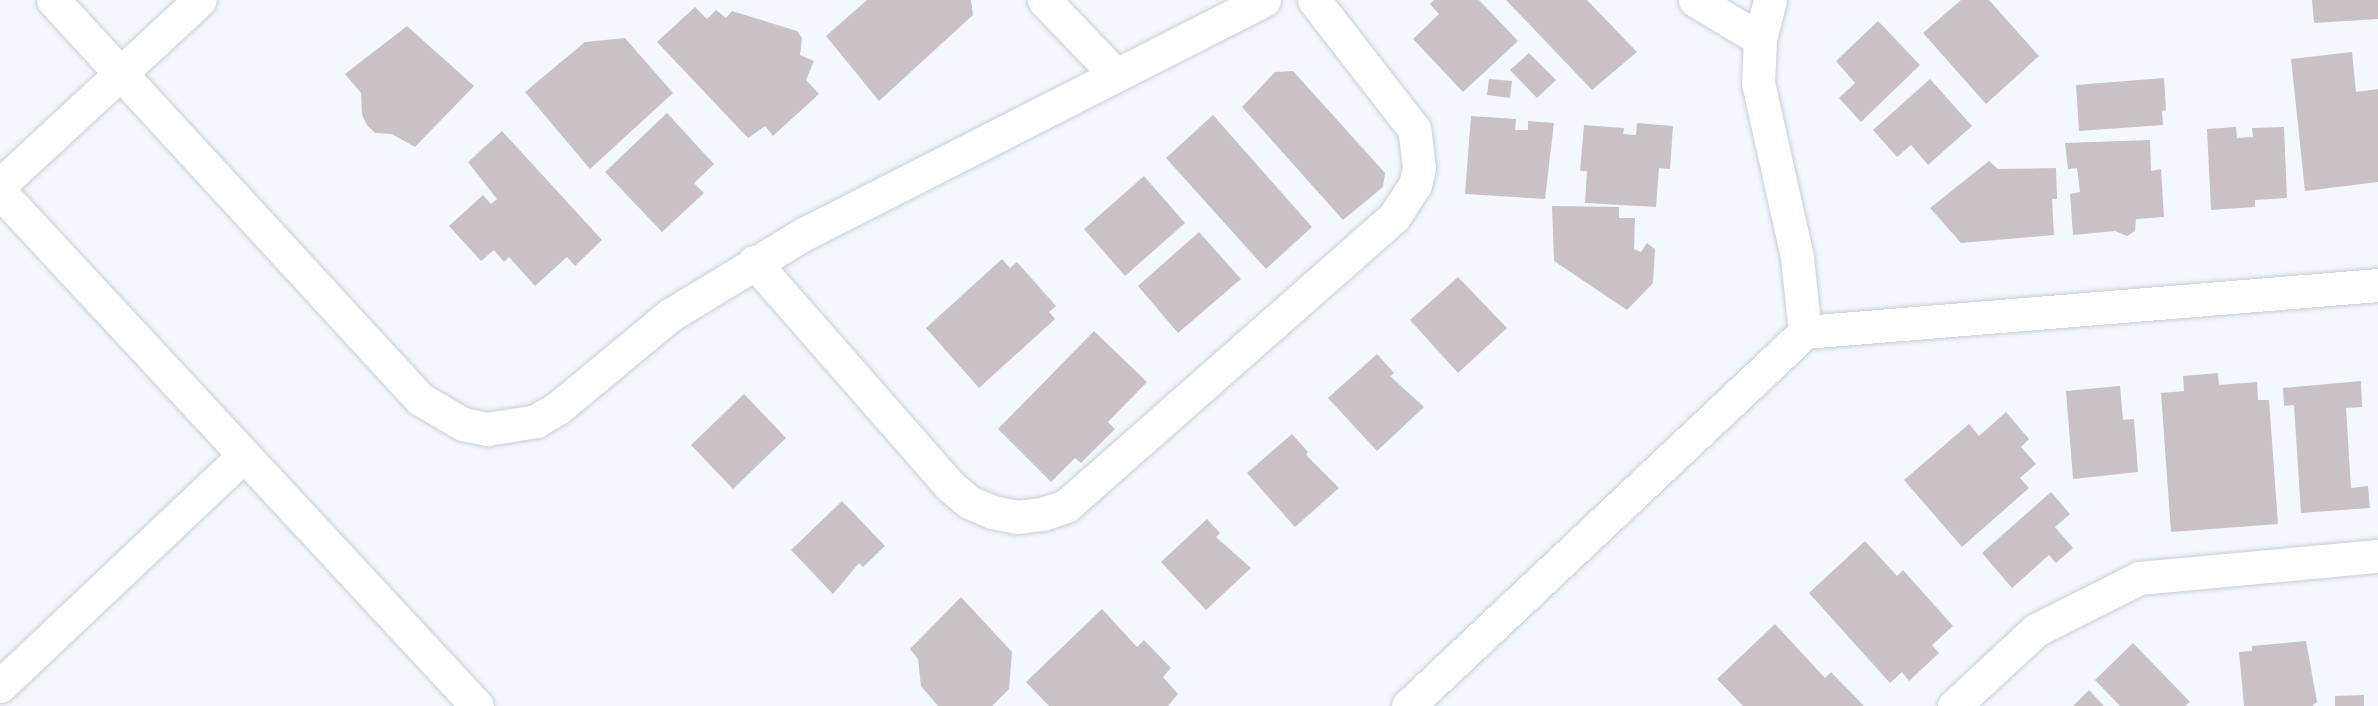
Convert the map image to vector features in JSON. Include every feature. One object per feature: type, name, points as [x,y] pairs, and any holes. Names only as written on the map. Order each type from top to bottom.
[{"type":"street","points":[[53,0],[420,399],[462,424],[487,429],[536,421],[670,315],[754,262],[854,206],[1264,0]]},
{"type":"street","points":[[0,185],[200,0]]},
{"type":"street","points":[[1044,0],[1116,75]]},
{"type":"street","points":[[754,262],[950,486],[969,502],[992,512],[1017,517],[1042,514],[1066,506],[1394,217],[1415,185],[1419,167],[1414,129],[1314,0]]},
{"type":"street","points":[[1695,0],[1760,39]]},
{"type":"street","points":[[1770,0],[1760,39],[1758,83],[1797,257],[1805,332]]},
{"type":"street","points":[[0,192],[477,706]]},
{"type":"street","points":[[1407,706],[1805,332],[2378,285]]},
{"type":"street","points":[[0,686],[244,455]]},
{"type":"street","points":[[1954,706],[2036,630],[2139,578],[2378,556]]},
{"type":"building","points":[[867,0],[971,0],[973,15],[879,101],[826,36]]},
{"type":"building","points":[[1434,0],[1479,0],[1518,41],[1463,92],[1413,39],[1439,14],[1430,4]]},
{"type":"building","points":[[1506,0],[1587,0],[1637,52],[1592,90]]},
{"type":"building","points":[[1961,0],[1989,0],[2039,56],[1986,104],[1923,33]]},
{"type":"building","points":[[2312,0],[2378,0],[2378,19],[2314,23]]},
{"type":"building","points":[[695,7],[707,19],[716,10],[726,18],[732,11],[797,31],[802,38],[800,55],[814,61],[806,80],[819,94],[773,136],[765,126],[748,138],[657,42]]},
{"type":"building","points":[[1878,21],[1920,65],[1861,122],[1839,98],[1855,83],[1836,61]]},
{"type":"building","points":[[407,26],[474,86],[415,147],[392,134],[375,133],[367,125],[362,115],[361,93],[345,74]]},
{"type":"building","points":[[625,38],[673,93],[590,169],[525,92],[585,42]]},
{"type":"building","points":[[2352,52],[2356,92],[2378,89],[2378,182],[2305,191],[2291,59]]},
{"type":"building","points":[[1529,53],[1556,80],[1537,98],[1510,70]]},
{"type":"building","points":[[1293,71],[1385,173],[1383,187],[1343,220],[1242,107],[1275,72]]},
{"type":"building","points":[[2164,78],[2166,110],[2162,111],[2163,125],[2079,131],[2076,85]]},
{"type":"building","points":[[1489,79],[1512,81],[1510,98],[1487,95]]},
{"type":"building","points":[[1930,79],[1972,126],[1928,165],[1911,145],[1897,157],[1873,130]]},
{"type":"building","points":[[667,113],[714,164],[694,183],[704,193],[662,232],[605,172]]},
{"type":"building","points":[[1213,115],[1312,227],[1266,269],[1166,158]]},
{"type":"building","points":[[1471,116],[1516,119],[1515,130],[1528,130],[1528,121],[1554,123],[1545,199],[1465,194]]},
{"type":"building","points":[[1637,123],[1673,126],[1670,169],[1659,168],[1656,207],[1585,203],[1587,171],[1580,171],[1584,125],[1624,128],[1623,134],[1636,135]]},
{"type":"building","points":[[2236,127],[2237,138],[2253,137],[2252,128],[2284,127],[2287,198],[2255,200],[2255,207],[2211,210],[2207,129]]},
{"type":"building","points":[[502,131],[602,240],[575,266],[567,257],[535,286],[509,257],[504,262],[494,250],[481,261],[449,226],[483,195],[491,204],[497,199],[468,162]]},
{"type":"building","points":[[2150,140],[2151,171],[2161,169],[2164,217],[2136,219],[2135,231],[2127,236],[2115,231],[2073,235],[2070,194],[2080,192],[2077,168],[2068,169],[2065,143]]},
{"type":"building","points":[[1989,161],[1998,169],[2056,168],[2057,199],[2052,199],[2054,235],[1961,243],[1930,208]]},
{"type":"building","points":[[1144,176],[1185,223],[1125,276],[1084,229]]},
{"type":"building","points":[[1552,206],[1619,207],[1619,218],[1635,218],[1634,249],[1641,252],[1647,243],[1655,249],[1653,283],[1627,310],[1554,261]]},
{"type":"building","points":[[1199,232],[1241,279],[1178,333],[1138,286]]},
{"type":"building","points":[[1002,259],[1010,268],[1017,262],[1056,306],[1049,312],[1055,319],[979,388],[926,328]]},
{"type":"building","points":[[1458,277],[1507,328],[1458,373],[1410,320]]},
{"type":"building","points":[[1094,331],[1147,382],[1108,422],[1115,429],[1081,463],[1075,458],[1051,482],[998,429]]},
{"type":"building","points":[[1377,354],[1394,373],[1390,376],[1424,407],[1377,451],[1328,398]]},
{"type":"building","points":[[2218,373],[2219,385],[2257,382],[2258,400],[2269,400],[2278,524],[2171,532],[2161,393],[2184,391],[2183,376]]},
{"type":"building","points":[[2361,381],[2362,407],[2346,408],[2351,488],[2368,486],[2370,508],[2301,513],[2294,405],[2284,406],[2283,388]]},
{"type":"building","points":[[2120,386],[2123,420],[2134,419],[2138,472],[2073,479],[2066,391]]},
{"type":"building","points":[[744,394],[786,438],[733,489],[691,445]]},
{"type":"building","points":[[2006,412],[2029,439],[2021,447],[2036,464],[2020,478],[2029,488],[1962,547],[1904,480],[1969,424],[1979,436]]},
{"type":"building","points":[[1292,434],[1308,452],[1306,455],[1339,488],[1295,527],[1247,473]]},
{"type":"building","points":[[2051,492],[2070,514],[2055,527],[2073,548],[2056,563],[2049,555],[2012,588],[1982,553]]},
{"type":"building","points":[[842,501],[885,546],[863,567],[859,563],[833,594],[791,550]]},
{"type":"building","points":[[1207,519],[1220,533],[1216,537],[1251,568],[1206,610],[1161,562]]},
{"type":"building","points":[[1865,541],[1897,576],[1903,570],[1953,626],[1932,645],[1939,653],[1909,681],[1902,672],[1890,683],[1809,593]]},
{"type":"building","points":[[961,597],[1012,652],[1009,689],[992,706],[938,706],[921,686],[918,659],[910,649]]},
{"type":"building","points":[[1102,609],[1137,647],[1144,640],[1171,668],[1163,677],[1178,694],[1168,706],[1049,706],[1026,682]]},
{"type":"building","points":[[1775,624],[1825,678],[1831,672],[1864,706],[1743,706],[1717,679]]},
{"type":"building","points":[[2306,641],[2317,702],[2312,706],[2244,706],[2239,652],[2252,651],[2252,646]]},
{"type":"building","points":[[2133,643],[2190,702],[2185,706],[2120,706],[2095,680]]},
{"type":"building","points":[[2089,690],[2104,706],[2073,706]]},
{"type":"building","points":[[2364,695],[2364,706],[2335,706],[2335,696]]}]
